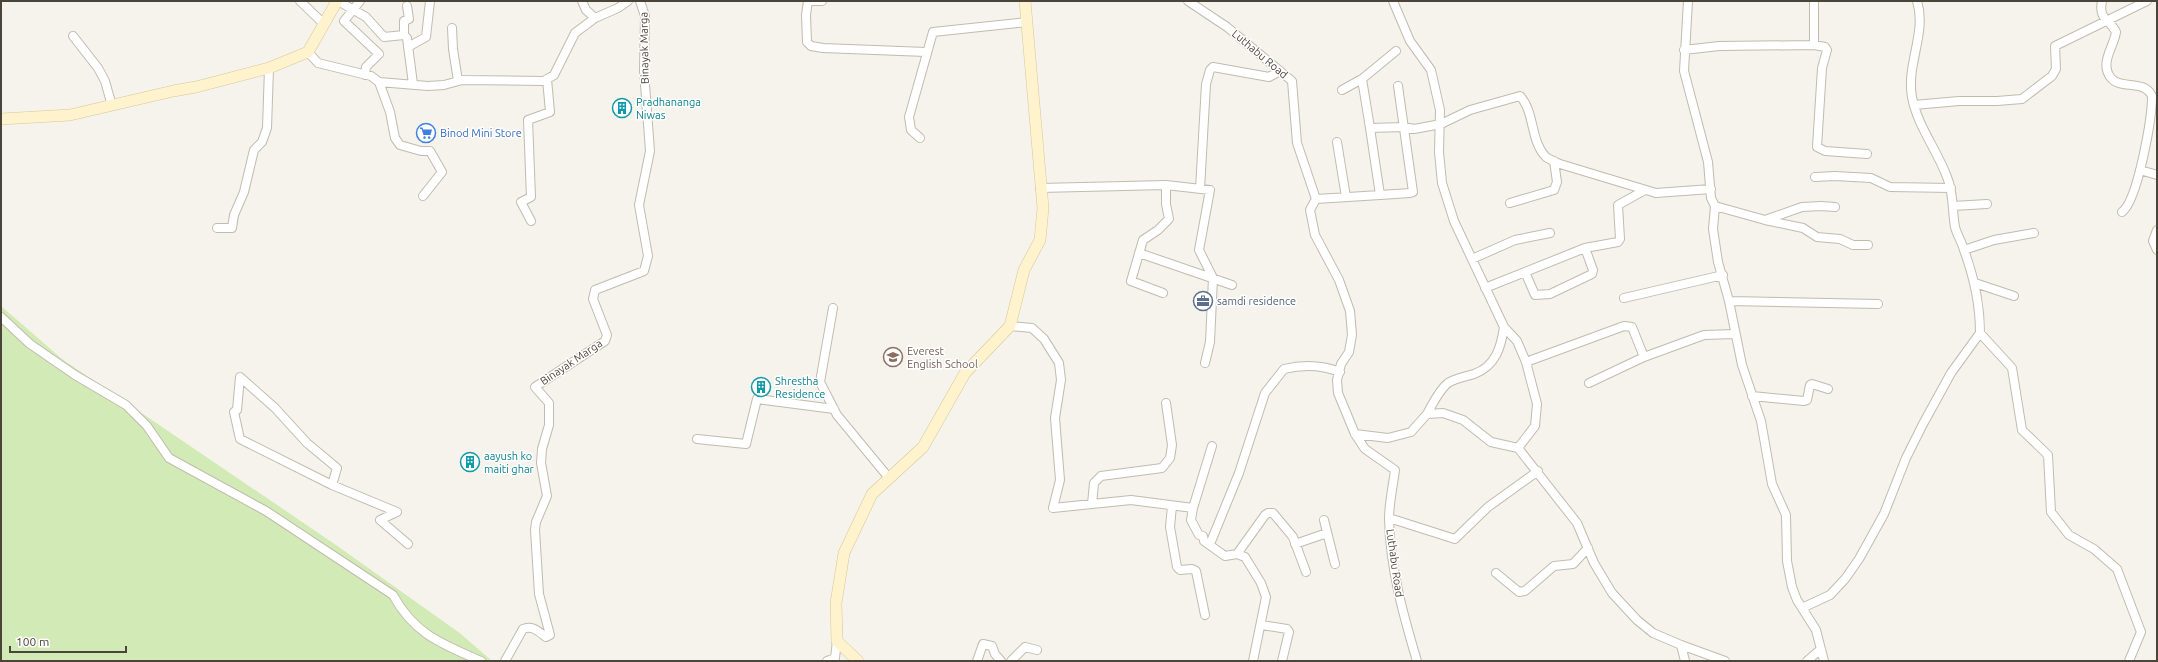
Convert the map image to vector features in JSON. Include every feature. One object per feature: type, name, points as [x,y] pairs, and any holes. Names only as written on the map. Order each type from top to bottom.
[{"type":"main road","points":[[1,119],[70,116],[270,68],[308,52],[338,1]]},
{"type":"main road","points":[[858,661],[837,640],[836,603],[844,553],[872,494],[924,447],[965,373],[1010,326],[1024,270],[1040,240],[1043,208],[1040,188],[1025,1]]},
{"type":"street","points":[[300,1],[324,24]]},
{"type":"street","points":[[338,1],[366,17],[384,37],[404,35]]},
{"type":"street","points":[[360,1],[344,20],[379,54],[366,67],[365,75]]},
{"type":"street","points":[[408,47],[426,37],[430,1]]},
{"type":"street","points":[[582,1],[586,10],[595,18]]},
{"type":"street","points":[[379,82],[428,86],[458,81],[544,81],[554,75],[575,33],[595,18],[618,8],[628,1]]},
{"type":"street","name":"Binayak Marga","points":[[505,661],[522,629],[528,627],[534,628],[546,637],[550,634],[539,594],[535,530],[536,522],[547,496],[541,463],[542,449],[549,425],[549,403],[535,387],[604,341],[607,335],[593,299],[595,290],[644,271],[648,256],[639,205],[650,151],[644,71],[646,16],[640,1]]},
{"type":"street","points":[[822,1],[809,1],[806,15],[807,42],[811,46],[823,48],[926,52]]},
{"type":"street","name":"Luthabu Road","points":[[1188,1],[1228,27],[1292,81],[1297,143],[1316,199],[1310,210],[1315,235],[1339,280],[1350,311],[1352,335],[1349,352],[1341,364],[1337,380],[1338,393],[1354,434],[1365,449],[1395,470],[1389,518],[1390,544],[1400,605],[1417,661]]},
{"type":"street","points":[[1393,1],[1410,41],[1431,70],[1441,124],[1440,152],[1442,183],[1454,221],[1504,327],[1517,341],[1526,362],[1537,404],[1535,426],[1518,448]]},
{"type":"street","points":[[1688,1],[1684,71],[1704,143],[1712,198],[1715,206],[1715,243],[1718,262],[1723,275],[1742,365],[1761,422],[1772,484],[1786,515],[1786,554],[1792,587],[1802,608],[1816,630],[1824,661]]},
{"type":"street","points":[[1814,1],[1814,45]]},
{"type":"street","points":[[1917,1],[1921,16],[1921,27],[1911,86],[1914,105],[1951,188],[1955,228],[1975,283],[1980,333],[2012,368],[2022,430],[2048,455],[2051,512],[2069,535],[2094,549],[2117,569],[2141,632],[2129,661]]},
{"type":"street","points":[[2102,1],[2101,10],[2106,22],[2114,28],[2116,32],[2107,58],[2108,73],[2115,81],[2145,88],[2149,91],[2154,103],[2140,170],[2130,203],[2122,212]]},
{"type":"street","points":[[1914,105],[1959,101],[1997,101],[2022,99],[2052,76],[2056,69],[2055,46],[2147,1]]},
{"type":"street","points":[[407,6],[408,19],[404,21],[404,35],[407,38],[413,84]]},
{"type":"street","points":[[920,138],[911,130],[909,117],[926,52],[933,32],[1027,22]]},
{"type":"street","points":[[452,28],[458,81]]},
{"type":"street","points":[[73,36],[98,68],[105,81],[112,106]]},
{"type":"street","points":[[1684,50],[1719,46],[1821,46],[1827,50],[1822,68],[1817,146],[1825,152],[1867,154]]},
{"type":"street","points":[[1342,90],[1362,79],[1396,51]]},
{"type":"street","points":[[308,52],[318,63],[371,76],[379,82],[390,112],[395,138],[400,145],[421,151],[430,151],[442,172],[423,196]]},
{"type":"street","points":[[1200,189],[1206,84],[1212,67],[1222,67],[1269,77],[1280,71]]},
{"type":"street","points":[[218,228],[232,228],[234,215],[244,192],[254,150],[262,142],[267,128],[270,68]]},
{"type":"street","points":[[531,221],[521,202],[531,197],[528,120],[550,112],[547,79]]},
{"type":"street","points":[[1362,79],[1380,195]]},
{"type":"street","points":[[1316,199],[1413,192],[1398,86]]},
{"type":"street","points":[[1370,128],[1404,127],[1414,129],[1441,124],[1470,110],[1520,96],[1526,102],[1537,139],[1546,156],[1554,161],[1578,171],[1656,193],[1711,189]]},
{"type":"street","points":[[1337,142],[1346,197]]},
{"type":"street","points":[[1510,203],[1554,190],[1557,182],[1554,161]]},
{"type":"street","points":[[2140,170],[2157,175]]},
{"type":"street","points":[[1815,177],[1836,176],[1871,178],[1890,187],[1951,188]]},
{"type":"street","points":[[1040,188],[1166,185],[1210,190],[1199,250],[1213,278],[1210,342],[1205,363]]},
{"type":"street","points":[[1163,293],[1130,282],[1143,240],[1158,230],[1168,219],[1166,185]]},
{"type":"street","points":[[1485,288],[1584,248],[1618,242],[1620,239],[1618,205],[1645,190]]},
{"type":"street","points":[[1953,206],[1987,204]]},
{"type":"street","points":[[1715,206],[1765,220],[1803,228],[1817,237],[1840,239],[1853,245],[1868,245]]},
{"type":"street","points":[[1765,220],[1802,208],[1821,206],[1835,207]]},
{"type":"street","points":[[2157,230],[2153,240],[2157,250]]},
{"type":"street","points":[[1472,258],[1515,240],[1550,233]]},
{"type":"street","points":[[1964,250],[1994,240],[2034,233]]},
{"type":"street","points":[[1525,272],[1535,295],[1550,294],[1592,274],[1593,270],[1584,248]]},
{"type":"street","points":[[1139,253],[1232,285]]},
{"type":"street","points":[[1624,298],[1723,275]]},
{"type":"street","points":[[1975,283],[2014,296]]},
{"type":"street","points":[[1729,301],[1878,304]]},
{"type":"street","points":[[833,308],[820,382],[834,409],[889,478]]},
{"type":"street","points":[[1,317],[30,344],[75,375],[126,404],[147,426],[169,458],[266,511],[393,595],[402,612],[434,641],[481,661]]},
{"type":"street","points":[[1010,326],[1032,328],[1044,339],[1059,363],[1061,380],[1055,426],[1060,480],[1053,508],[1132,500],[1193,508]]},
{"type":"street","points":[[1526,362],[1624,326],[1632,327],[1644,357]]},
{"type":"street","points":[[1354,434],[1388,438],[1411,432],[1427,414],[1439,393],[1448,383],[1461,377],[1475,374],[1493,362],[1500,348],[1504,327]]},
{"type":"street","points":[[1802,608],[1830,596],[1845,579],[1859,559],[1884,514],[1906,458],[1923,424],[1938,400],[1951,373],[1980,333]]},
{"type":"street","points":[[1589,383],[1644,357],[1704,335],[1735,334]]},
{"type":"street","points":[[1210,544],[1239,473],[1265,393],[1284,369],[1314,366],[1326,367],[1340,372]]},
{"type":"street","points":[[332,485],[337,468],[307,442],[275,408],[240,377],[237,410],[234,412],[240,439],[332,485],[397,512],[380,520],[408,544]]},
{"type":"street","points":[[1752,396],[1804,401],[1807,400],[1810,385],[1812,384],[1828,389]]},
{"type":"street","points":[[697,439],[746,444],[756,399],[834,409]]},
{"type":"street","points":[[1092,504],[1094,483],[1101,476],[1162,468],[1170,458],[1172,445],[1166,402]]},
{"type":"street","points":[[1427,414],[1444,413],[1475,428],[1491,442],[1518,448],[1538,471],[1577,523],[1604,582],[1637,620],[1653,633],[1725,661]]},
{"type":"street","points":[[1212,446],[1193,508],[1192,520],[1195,530],[1224,556],[1237,554],[1245,558],[1261,583],[1266,597],[1262,625],[1252,661]]},
{"type":"street","points":[[1389,518],[1455,539],[1488,507],[1538,471]]},
{"type":"street","points":[[1172,506],[1170,527],[1177,568],[1180,570],[1192,569],[1196,571],[1205,616]]},
{"type":"street","points":[[1237,554],[1268,512],[1274,513],[1279,518],[1295,544],[1306,572]]},
{"type":"street","points":[[1324,520],[1335,564]]},
{"type":"street","points":[[1295,544],[1327,533]]},
{"type":"street","points":[[1496,573],[1519,592],[1525,592],[1554,566],[1573,564],[1588,548]]},
{"type":"street","points":[[1262,625],[1287,629],[1289,632],[1282,661]]},
{"type":"street","points":[[827,661],[835,658],[837,640]]},
{"type":"street","points":[[977,661],[983,644],[992,646],[1001,661]]},
{"type":"street","points":[[1681,645],[1685,661]]},
{"type":"street","points":[[1011,661],[1025,647],[1037,650]]},
{"type":"street","points":[[1808,661],[1821,649]]},
{"type":"green space","points":[[1,306],[62,359],[336,545],[461,634],[492,661],[1,661]]},
{"type":"place","name":"Pradhananga Niwas","points":[[622,108]]},
{"type":"place","name":"Binod Mini Store","points":[[426,133]]},
{"type":"place","name":"samdi residence","points":[[1203,301]]},
{"type":"place","name":"Everest English School","points":[[893,357]]},
{"type":"place","name":"Shrestha Residence","points":[[761,387]]},
{"type":"place","name":"aayush ko maiti ghar","points":[[470,462]]}]
